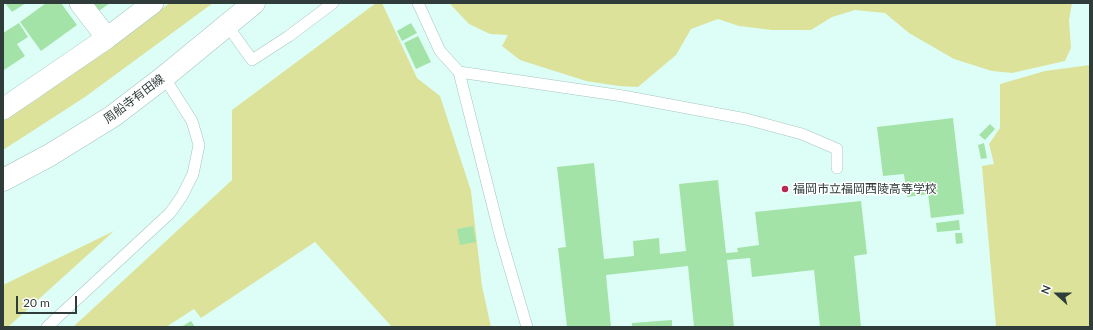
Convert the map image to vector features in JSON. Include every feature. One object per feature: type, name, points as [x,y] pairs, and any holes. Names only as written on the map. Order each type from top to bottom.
[{"type":"main road","name":"周船寺有田線","points":[[3,180],[50,155],[113,116],[164,77],[254,3]]},
{"type":"street","points":[[80,3],[107,38]]},
{"type":"street","points":[[3,109],[107,38],[153,3]]},
{"type":"lane","points":[[227,25],[252,60],[289,36],[333,3]]},
{"type":"lane","points":[[418,3],[440,51],[459,72],[500,235],[527,327]]},
{"type":"lane","points":[[459,72],[623,96],[746,119],[802,134],[837,149],[837,168]]},
{"type":"lane","points":[[47,327],[170,213],[182,196],[193,174],[199,145],[192,122],[164,77]]},
{"type":"green space","points":[[170,3],[213,3],[85,97],[3,150],[3,120],[36,100]]},
{"type":"green space","points":[[376,3],[382,3],[417,78],[440,96],[471,191],[482,286],[491,327],[392,327],[315,242],[201,318],[194,309],[166,327],[73,327],[232,180],[232,110]]},
{"type":"green space","points":[[450,3],[1072,3],[1069,20],[1071,48],[1065,61],[1012,73],[992,71],[954,59],[909,33],[885,13],[855,10],[832,17],[811,30],[772,30],[739,26],[718,19],[691,29],[676,55],[638,87],[619,86],[586,81],[520,60],[502,46],[508,35],[490,34],[469,24]]},
{"type":"green space","points":[[1090,65],[1090,327],[996,327],[982,166],[994,164],[989,144],[1000,128],[1000,84],[1045,71]]},
{"type":"green space","points":[[114,231],[8,327],[3,327],[3,285]]},
{"type":"building","points":[[5,3],[26,3],[12,12]]},
{"type":"building","points":[[46,3],[61,3],[77,25],[41,51],[20,22]]},
{"type":"building","points":[[89,3],[110,3],[96,13]]},
{"type":"building","points":[[19,23],[28,37],[17,44],[25,56],[4,70],[3,33]]},
{"type":"building","points":[[411,23],[417,33],[402,41],[397,31]]},
{"type":"building","points":[[418,36],[431,62],[416,69],[404,43]]},
{"type":"building","points":[[953,118],[964,214],[931,218],[928,194],[907,197],[904,174],[883,176],[877,127]]},
{"type":"building","points":[[990,124],[995,129],[985,140],[979,135]]},
{"type":"building","points":[[984,143],[987,158],[981,159],[978,145]]},
{"type":"building","points":[[594,163],[604,259],[634,256],[633,241],[659,238],[660,254],[686,251],[679,184],[718,180],[726,253],[738,252],[737,248],[759,245],[755,212],[861,201],[867,254],[854,256],[861,327],[820,327],[814,270],[752,277],[750,258],[727,260],[734,327],[694,327],[688,266],[606,275],[611,327],[567,327],[558,248],[566,247],[557,167]]},
{"type":"building","points":[[959,220],[960,230],[937,232],[936,223]]},
{"type":"building","points":[[473,226],[476,242],[460,245],[457,229]]},
{"type":"building","points":[[955,233],[962,233],[963,243],[956,244]]},
{"type":"building","points":[[672,320],[672,327],[632,327],[632,323]]},
{"type":"building","points":[[191,321],[195,327],[181,327]]},
{"type":"place","name":"福岡市立福岡西陵高等学校","points":[[785,189]]}]
